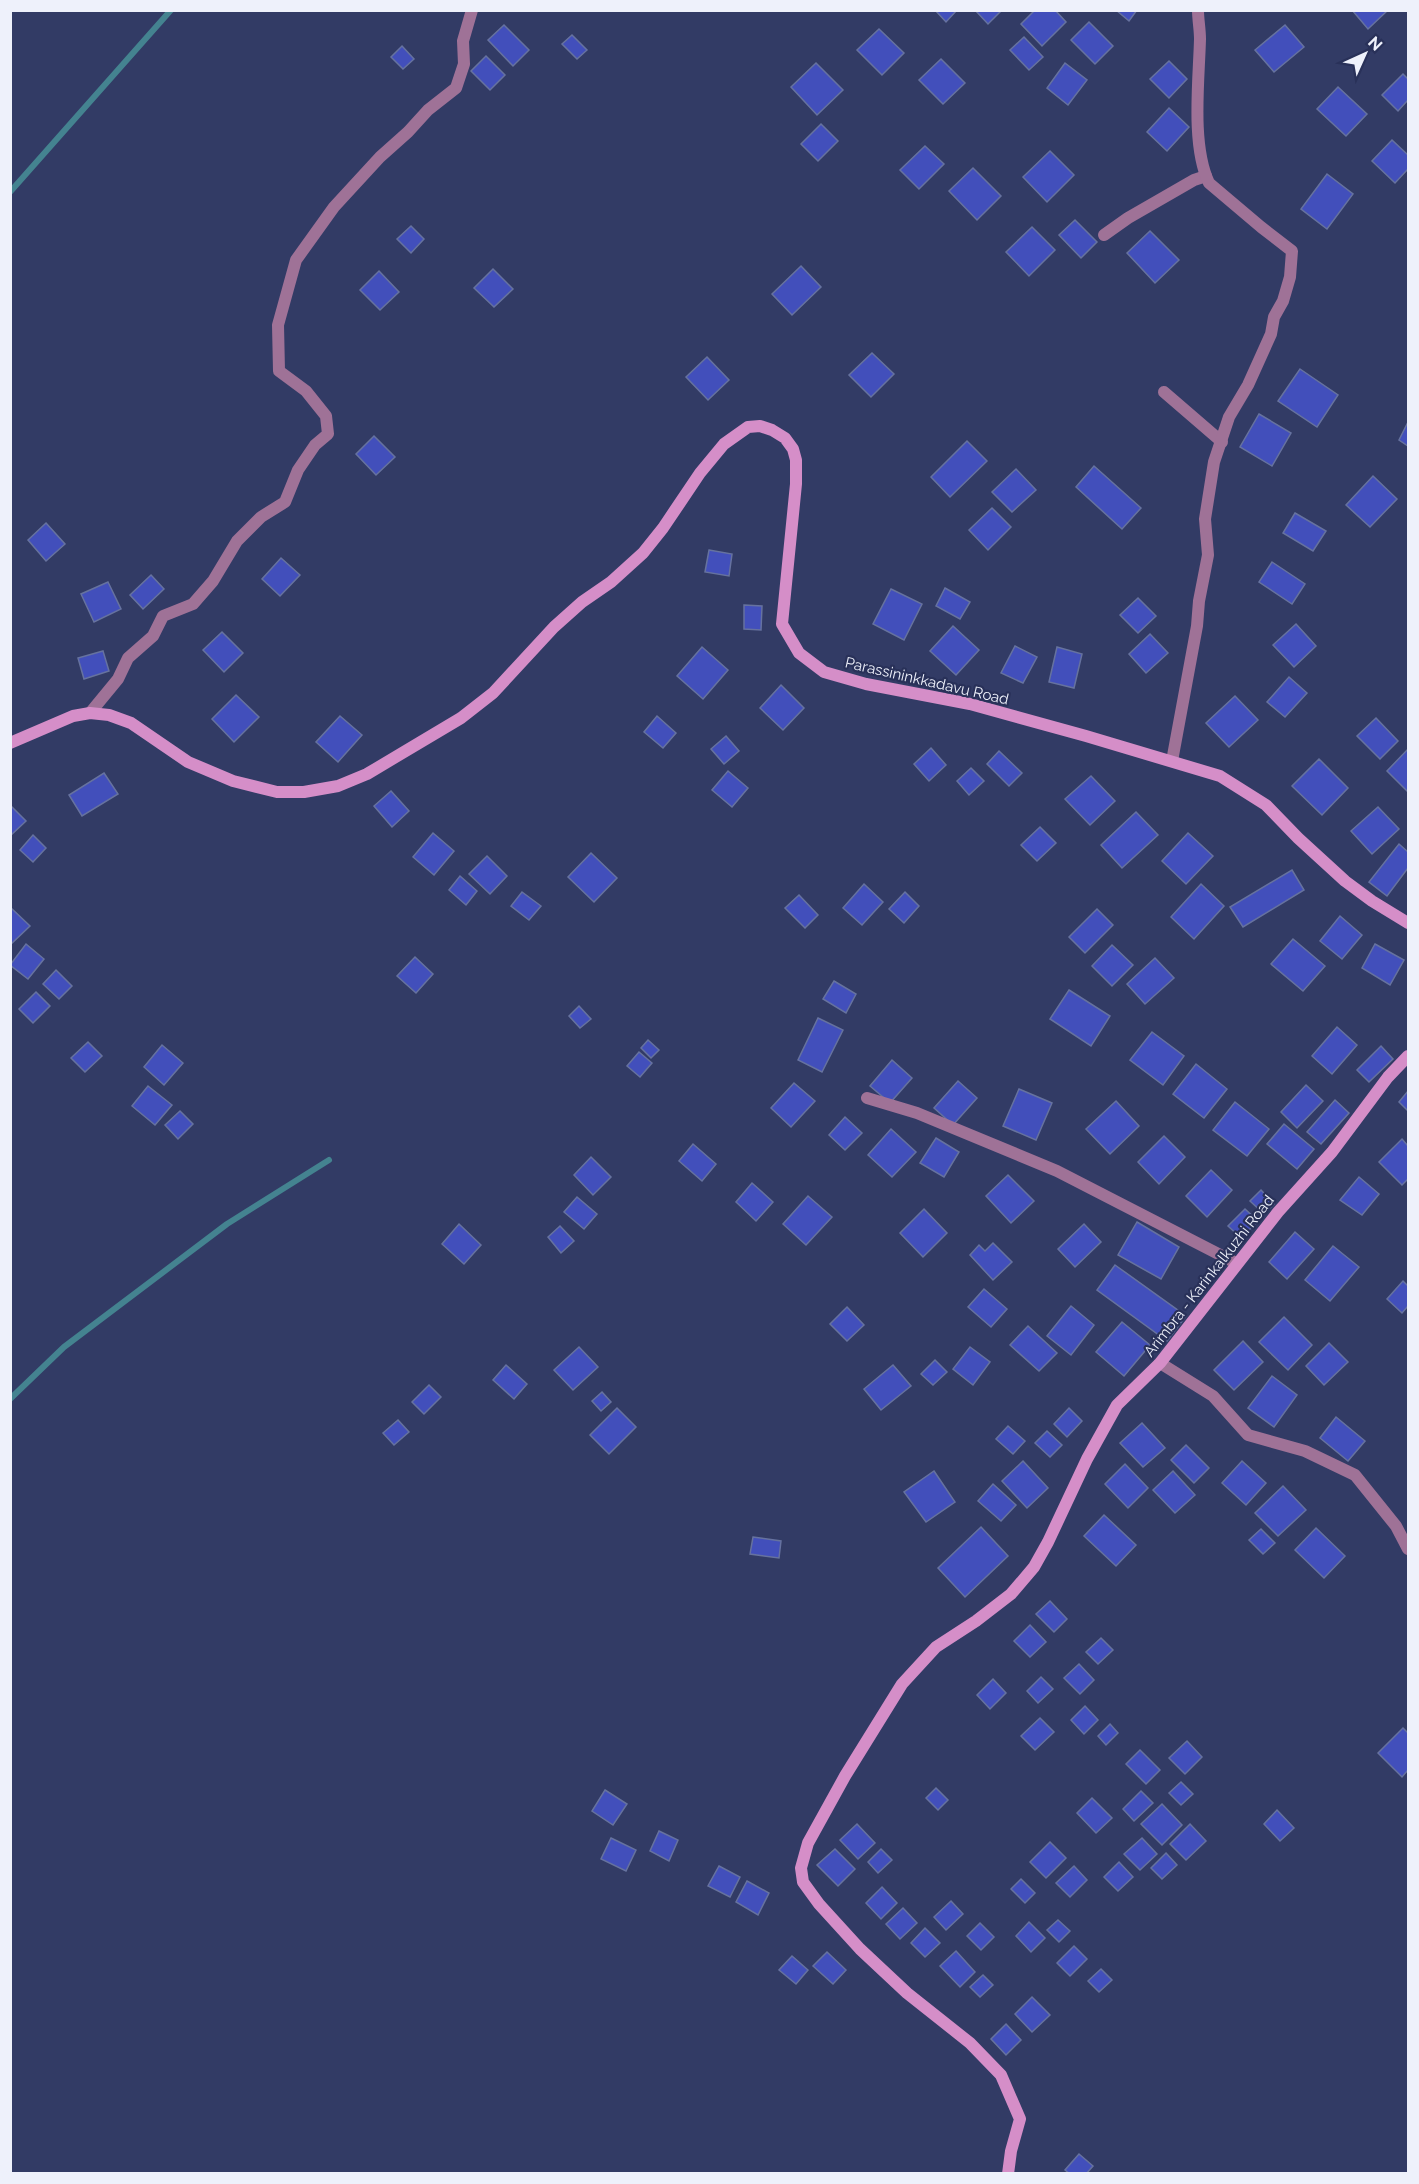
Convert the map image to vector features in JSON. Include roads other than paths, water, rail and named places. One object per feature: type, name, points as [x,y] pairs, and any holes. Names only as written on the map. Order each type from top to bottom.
[{"type":"main road","name":"Parassininkkadavu Road","points":[[10,743],[73,716],[90,713],[109,715],[132,723],[188,762],[233,781],[277,792],[304,792],[338,786],[367,774],[461,718],[493,693],[554,627],[643,553],[663,528],[700,472],[724,444],[748,427],[760,426],[784,438],[793,449],[796,460],[796,484],[782,624],[799,653],[824,672],[856,681],[970,704],[1172,761],[1220,777],[1266,805],[1345,881],[1408,923]]},
{"type":"main road","name":"Arimbra - Karinkalkuzhi Road","points":[[1008,2174],[1011,2151],[1020,2119],[1001,2075],[970,2043],[907,1993],[860,1949],[809,1892],[803,1882],[802,1862],[807,1843],[902,1684],[936,1647],[976,1621],[1011,1594],[1034,1567],[1116,1405],[1160,1363],[1236,1263],[1332,1152],[1388,1077],[1408,1056]]},
{"type":"street","points":[[90,713],[118,679],[129,658],[153,636],[163,616],[193,604],[213,581],[237,541],[261,518],[285,502],[298,470],[315,445],[328,434],[326,416],[306,391],[279,371],[278,326],[296,260],[334,207],[380,157],[428,110],[456,88],[464,64],[463,41],[472,10]]},
{"type":"street","points":[[1172,761],[1208,555],[1205,519],[1214,462],[1229,417],[1248,385],[1271,334],[1290,277],[1292,251],[1209,183],[1206,176],[1200,150],[1197,74],[1200,38],[1198,10]]},
{"type":"street","points":[[1104,236],[1128,218],[1194,180],[1206,176]]},
{"type":"street","points":[[1164,392],[1222,442]]},
{"type":"street","points":[[867,1098],[917,1113],[1057,1171],[1236,1263]]},
{"type":"street","points":[[1160,1363],[1213,1396],[1248,1435],[1305,1451],[1355,1475],[1396,1526],[1408,1549]]},
{"type":"waterway","points":[[10,192],[171,10]]},
{"type":"waterway","points":[[10,1399],[64,1347],[227,1224],[329,1160]]}]
